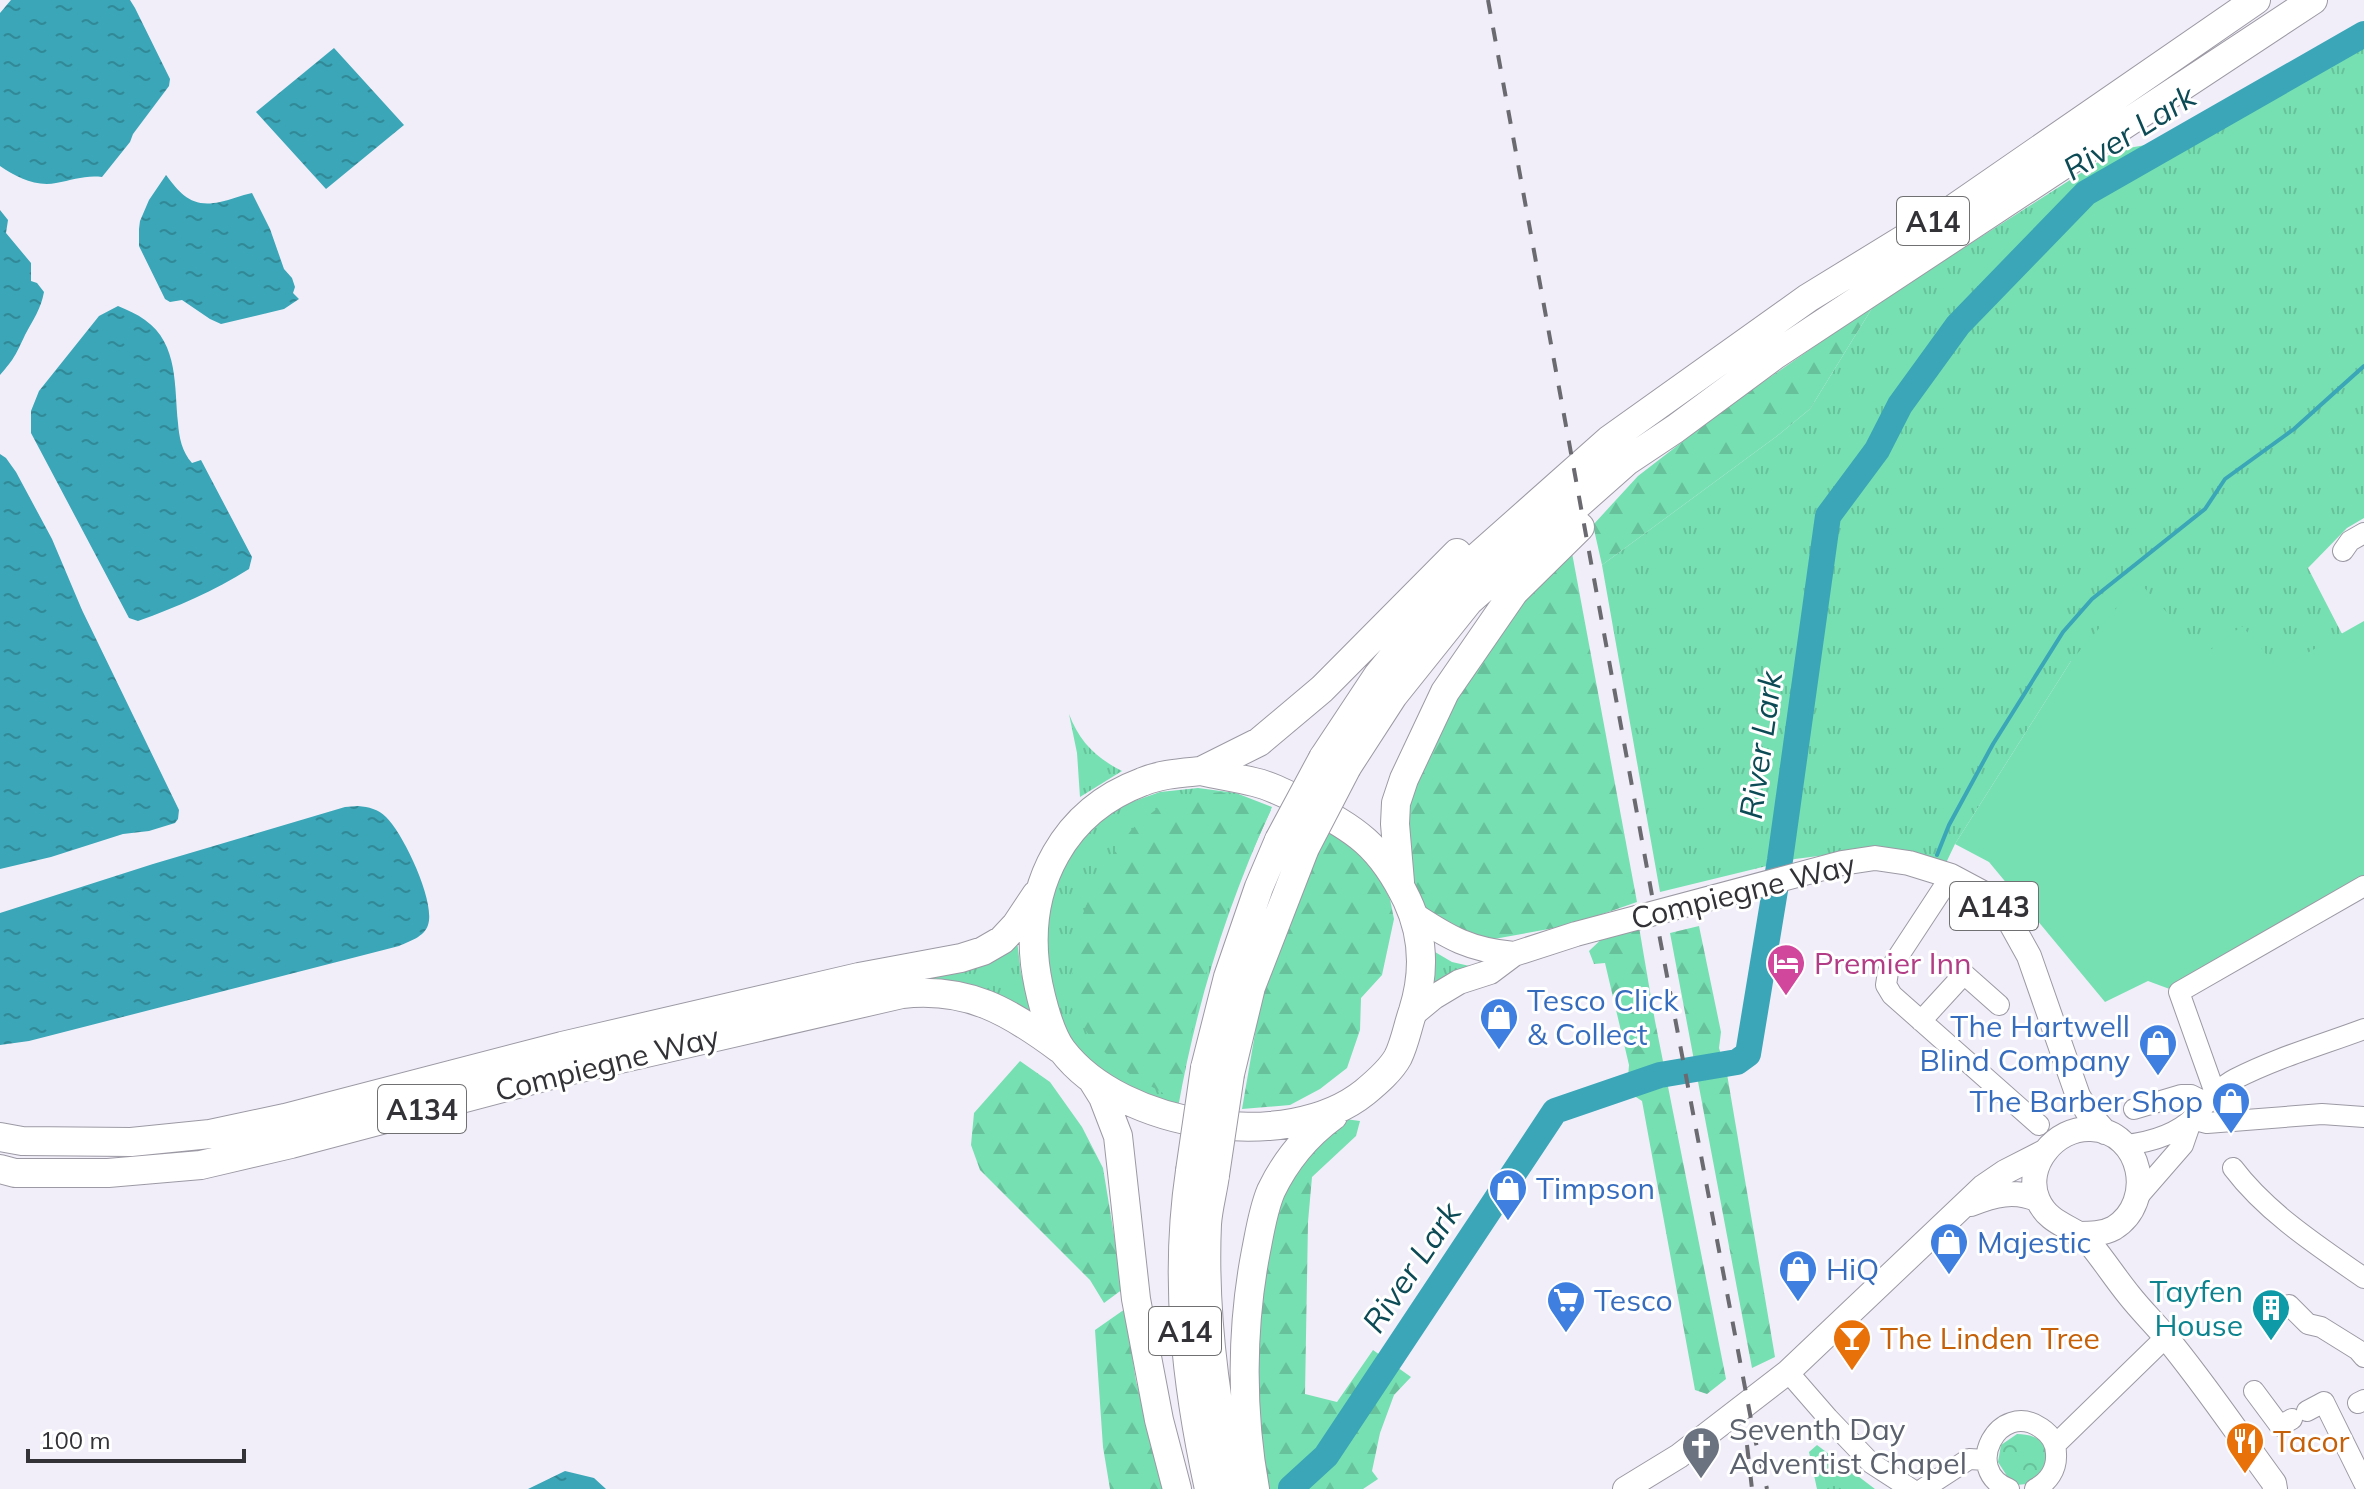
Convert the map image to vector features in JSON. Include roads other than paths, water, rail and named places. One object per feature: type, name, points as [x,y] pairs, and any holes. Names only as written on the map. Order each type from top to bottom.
[{"type":"highway","name":"A14","points":[[1209,1489],[1188,1375],[1183,1307],[1183,1218],[1202,1173],[1228,977],[1259,887],[1292,844],[1378,675],[1467,566],[1609,440],[1808,298],[1953,209],[2256,0]]},
{"type":"highway","name":"A14","points":[[1335,762],[1469,601],[1627,461],[1775,355],[2313,0]]},
{"type":"highway","name":"A14","points":[[1400,886],[1396,803],[1445,692],[1514,592],[1675,429]]},
{"type":"highway","name":"A14","points":[[1201,771],[1259,742],[1322,689],[1499,512],[1551,467],[1609,440]]},
{"type":"highway","points":[[1201,771],[1256,782],[1345,824],[1379,854],[1400,886],[1413,914],[1421,944],[1422,968],[1418,994],[1398,1057],[1382,1077],[1348,1105],[1294,1124],[1246,1127],[1182,1119],[1114,1093],[1089,1077],[1061,1049],[1041,997],[1036,974],[1034,933],[1040,888],[1059,848],[1073,829],[1099,806],[1140,782],[1164,775],[1201,771]]},
{"type":"highway","name":"Compiegne Way","points":[[0,1137],[22,1141],[131,1142],[210,1134],[285,1118],[562,1046],[859,977],[961,958],[983,951],[1002,940],[1016,925],[1040,888]]},
{"type":"highway","name":"Compiegne Way","points":[[0,1169],[15,1173],[108,1173],[201,1165],[559,1073],[902,994],[945,993],[987,1003],[1010,1014],[1061,1049]]},
{"type":"highway","name":"A14","points":[[1089,1077],[1103,1097],[1118,1136],[1136,1299],[1159,1420],[1177,1489]]},
{"type":"highway","name":"A14","points":[[1255,1489],[1247,1421],[1246,1351],[1251,1276],[1260,1229],[1270,1193],[1286,1165],[1323,1123],[1348,1105]]},
{"type":"highway","name":"A14","points":[[1202,1173],[1208,1221],[1213,1376],[1234,1489]]},
{"type":"main road","name":"Compiegne Way","points":[[1411,1016],[1434,997],[1459,982],[1490,972],[1514,954],[1576,934],[1799,874],[1875,858],[1909,863],[1951,876],[1981,892],[2009,920],[2029,956],[2078,1096],[2089,1114],[2115,1138]]},
{"type":"main road","name":"Compiegne Way","points":[[1413,914],[1449,938],[1487,951],[1514,954]]},
{"type":"main road","points":[[1625,1489],[1688,1449],[1788,1372],[1983,1187],[2068,1123],[2078,1096]]},
{"type":"main road","points":[[2047,1138],[2092,1129],[2115,1138],[2138,1170],[2140,1185],[2116,1247],[2129,1295]]},
{"type":"main road","points":[[2047,1138],[2034,1179],[2034,1188],[2045,1212],[2059,1225],[2090,1242],[2279,1487]]},
{"type":"main road","points":[[1964,1207],[2008,1193],[2028,1195],[2038,1200]]},
{"type":"main road","points":[[2078,1234],[2115,1227],[2133,1206]]},
{"type":"street","points":[[2343,551],[2350,541],[2364,533]]},
{"type":"street","points":[[1951,876],[1888,972],[1886,985],[1892,995],[2047,1138]]},
{"type":"street","points":[[2210,1098],[2179,992],[2364,886]]},
{"type":"street","points":[[1921,1021],[1968,967],[1999,1005]]},
{"type":"street","points":[[2115,1138],[2152,1142],[2192,1119],[2210,1098],[2233,1080],[2364,1029]]},
{"type":"street","points":[[2134,1109],[2181,1095],[2210,1098]]},
{"type":"street","points":[[2192,1119],[2207,1123],[2322,1114],[2364,1117]]},
{"type":"street","points":[[2133,1206],[2183,1145],[2192,1119]]},
{"type":"street","points":[[2233,1168],[2250,1192],[2364,1278]]},
{"type":"street","points":[[2289,1305],[2308,1324],[2321,1327],[2364,1357]]},
{"type":"street","points":[[2055,1445],[2166,1337]]},
{"type":"street","points":[[1788,1372],[1871,1463],[1911,1489]]},
{"type":"street","points":[[2254,1391],[2280,1426],[2324,1402],[2349,1408],[2364,1483]]},
{"type":"street","points":[[2009,1489],[1994,1479],[1986,1460],[1989,1442],[1996,1432],[2016,1421],[2036,1424],[2047,1431],[2055,1445],[2057,1457],[2054,1469],[2049,1478],[2035,1489]]},
{"type":"street","points":[[1923,1489],[1969,1459],[1986,1460]]},
{"type":"water","points":[[11,0],[130,0],[135,8],[170,79],[169,86],[102,177],[41,184],[19,177],[0,166],[0,13]]},
{"type":"water","points":[[334,48],[404,125],[326,189],[256,112]]},
{"type":"water","points":[[166,175],[182,194],[202,203],[220,202],[252,193],[270,229],[284,269],[292,278],[293,293],[299,299],[284,309],[221,324],[182,300],[170,302],[165,299],[139,246],[139,229],[149,200]]},
{"type":"water","points":[[0,210],[8,220],[6,233],[31,263],[31,281],[44,292],[39,309],[17,352],[0,375]]},
{"type":"water","points":[[118,306],[145,320],[164,341],[173,367],[178,428],[183,449],[192,463],[201,460],[252,557],[249,569],[236,577],[138,621],[129,618],[31,433],[31,411],[39,391],[99,316]]},
{"type":"water","points":[[0,454],[16,472],[52,539],[82,610],[179,810],[175,823],[149,831],[123,834],[51,857],[0,869]]},
{"type":"water","points":[[345,807],[373,809],[386,817],[409,852],[423,885],[429,914],[428,925],[420,936],[399,946],[29,1041],[0,1045],[0,913],[153,864]]},
{"type":"water","points":[[565,1471],[594,1478],[606,1489],[528,1489]]},
{"type":"waterway","name":"River Lark","points":[[1291,1488],[1326,1456],[1555,1111],[1660,1075],[1737,1062],[1748,1054],[1780,860],[1828,516],[1877,450],[1900,405],[1958,325],[2086,193],[2364,34]]},
{"type":"waterway","points":[[1937,855],[1949,825],[1993,744],[2063,632],[2092,599],[2205,509],[2225,479],[2294,429],[2364,366]]},
{"type":"railway","points":[[1488,0],[1660,939],[1754,1435],[1767,1489]]},
{"type":"railway","points":[[1747,1445],[1752,1489]]},
{"type":"place","name":"Premier Inn","points":[[1786,997]]},
{"type":"place","name":"Tesco Click & Collect","points":[[1499,1051]]},
{"type":"place","name":"The Hartwell Blind Company","points":[[2158,1077]]},
{"type":"place","name":"The Barber Shop","points":[[2231,1135]]},
{"type":"place","name":"Timpson","points":[[1508,1222]]},
{"type":"place","name":"Majestic","points":[[1949,1276]]},
{"type":"place","name":"HiQ","points":[[1798,1303]]},
{"type":"place","name":"Tesco","points":[[1566,1334]]},
{"type":"place","name":"Tayfen House","points":[[2271,1342]]},
{"type":"place","name":"The Linden Tree","points":[[1852,1372]]},
{"type":"place","name":"Tacor","points":[[2245,1475]]},
{"type":"place","name":"Seventh Day Adventist Chapel","points":[[1701,1480]]}]
